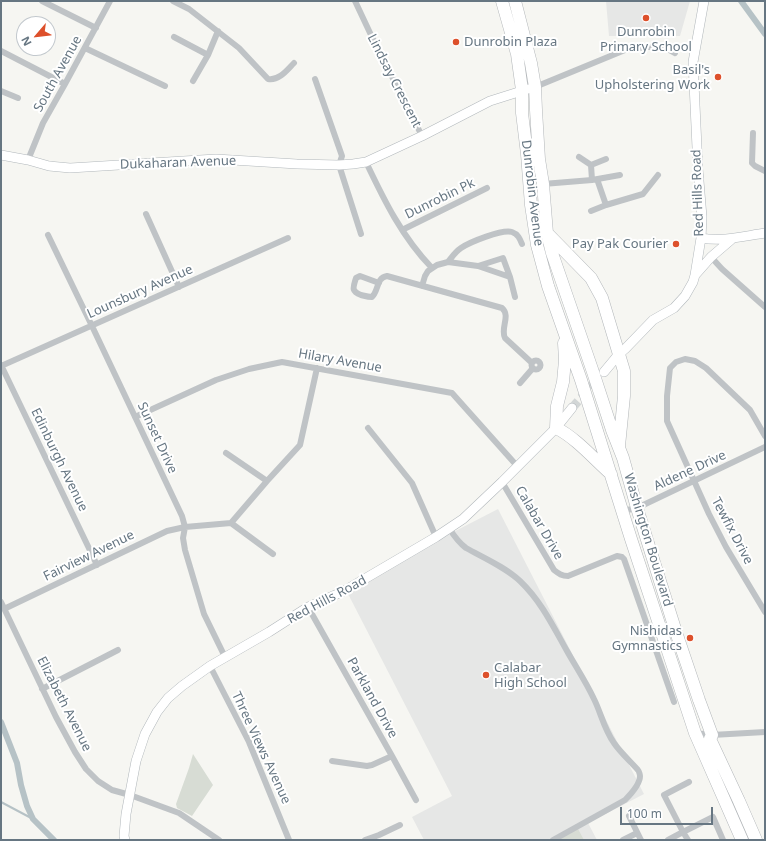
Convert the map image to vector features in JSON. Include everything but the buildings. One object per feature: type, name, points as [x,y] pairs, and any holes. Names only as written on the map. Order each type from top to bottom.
[{"type":"highway","name":"Dunrobin Avenue","points":[[502,1],[516,54],[522,90],[522,113],[531,205],[537,245],[548,286],[582,380]]},
{"type":"highway","name":"Dunrobin Avenue","points":[[514,1],[531,63],[535,87],[539,159],[543,184],[547,233],[552,253],[598,372]]},
{"type":"highway","points":[[547,233],[591,278],[602,298],[624,371],[623,412],[619,448]]},
{"type":"highway","points":[[561,322],[565,360],[563,382],[557,406],[556,428],[579,445],[611,475]]},
{"type":"highway","name":"Washington Boulevard","points":[[598,372],[597,386],[623,458],[678,640],[712,735],[710,739],[756,840]]},
{"type":"highway","name":"Washington Boulevard","points":[[582,380],[622,511],[695,733],[742,840]]},
{"type":"main road","name":"Red Hills Road","points":[[598,372],[625,349],[653,320],[674,308],[685,296],[693,282],[695,275],[701,238],[702,217],[698,169],[693,62],[704,1]]},
{"type":"main road","name":"Lindsay Crescent","points":[[422,136],[490,101],[535,87]]},
{"type":"main road","name":"Dukaharan Avenue","points":[[1,155],[49,166],[70,168],[216,159],[339,165],[366,162],[422,136]]},
{"type":"main road","points":[[701,238],[711,240],[765,233]]},
{"type":"main road","points":[[695,275],[710,257],[733,238]]},
{"type":"main road","points":[[710,257],[712,251],[711,240]]},
{"type":"main road","points":[[698,255],[710,257]]},
{"type":"main road","name":"Red Hills Road","points":[[125,840],[126,814],[136,761],[145,734],[157,712],[168,698],[210,666],[269,632],[308,607],[344,591],[436,536],[463,518],[518,467],[556,428],[572,408]]},
{"type":"street","points":[[42,1],[96,28]]},
{"type":"street","name":"South Avenue","points":[[28,160],[43,123],[66,84],[110,1]]},
{"type":"street","points":[[173,1],[189,9],[239,48],[268,79],[273,80],[277,78],[294,63]]},
{"type":"street","name":"Lindsay Crescent","points":[[355,1],[422,136]]},
{"type":"street","points":[[193,81],[208,55],[218,31]]},
{"type":"street","points":[[174,37],[208,55]]},
{"type":"street","points":[[535,87],[625,50],[645,47],[664,47],[675,52]]},
{"type":"street","points":[[85,48],[165,86]]},
{"type":"street","points":[[1,51],[66,84]]},
{"type":"street","points":[[315,78],[342,156],[339,165],[361,234]]},
{"type":"street","points":[[1,91],[18,98]]},
{"type":"street","points":[[753,133],[752,163],[765,171]]},
{"type":"street","points":[[579,157],[591,166],[606,206]]},
{"type":"street","points":[[591,166],[606,159]]},
{"type":"street","points":[[366,162],[402,230],[432,268]]},
{"type":"street","points":[[543,184],[595,180],[620,175]]},
{"type":"street","points":[[591,211],[643,194],[658,175]]},
{"type":"street","name":"Dunrobin Pk","points":[[402,230],[487,188]]},
{"type":"street","points":[[146,214],[179,287]]},
{"type":"street","points":[[448,262],[453,254],[461,248],[500,232],[512,232],[520,238],[522,244]]},
{"type":"street","name":"Sunset Drive","points":[[48,235],[182,516],[185,527],[183,538],[185,550],[204,614],[225,657]]},
{"type":"street","name":"Lounsbury Avenue","points":[[1,365],[288,238]]},
{"type":"street","points":[[710,257],[765,307]]},
{"type":"street","points":[[478,266],[503,258],[515,297]]},
{"type":"street","points":[[422,286],[428,271],[437,265],[448,262],[478,266],[510,277]]},
{"type":"street","points":[[379,283],[382,278],[388,276],[504,310],[506,314],[503,335],[532,366],[520,383]]},
{"type":"street","name":"Tewfix Drive","points":[[765,436],[750,410],[706,368],[695,361],[685,359],[676,362],[670,368],[667,396],[668,421],[726,548],[765,612]]},
{"type":"street","name":"Hilary Avenue","points":[[135,417],[216,380],[249,369],[282,362],[452,393],[518,467]]},
{"type":"street","name":"Edinburgh Avenue","points":[[1,365],[97,565]]},
{"type":"street","points":[[273,554],[231,523],[266,481],[300,445],[317,368]]},
{"type":"street","points":[[368,428],[412,483],[436,536]]},
{"type":"street","name":"Aldene Drive","points":[[622,511],[637,508],[765,447]]},
{"type":"street","points":[[226,453],[266,481]]},
{"type":"street","name":"Calabar Drive","points":[[502,482],[554,570],[558,574],[568,576],[617,556],[622,557],[625,561],[674,702]]},
{"type":"street","name":"Fairview Avenue","points":[[4,610],[167,531],[185,527],[231,523]]},
{"type":"street","points":[[449,528],[455,538],[466,548],[507,571],[519,580],[532,594],[544,610],[595,700],[608,734],[614,744],[638,770],[640,775],[640,779],[631,794],[625,800],[553,840]]},
{"type":"street","name":"Elizabeth Avenue","points":[[1,602],[71,746],[86,769],[98,781],[112,790],[179,813],[219,840]]},
{"type":"street","name":"Parkland Drive","points":[[308,607],[416,800]]},
{"type":"street","points":[[42,689],[118,650]]},
{"type":"street","name":"Three Views Avenue","points":[[210,666],[249,742],[290,840]]},
{"type":"street","points":[[695,733],[712,735],[765,732]]},
{"type":"street","points":[[332,761],[372,766],[392,756]]},
{"type":"street","points":[[688,840],[664,795],[689,782]]},
{"type":"street","points":[[629,816],[641,840]]},
{"type":"street","points":[[668,840],[713,817],[723,840]]},
{"type":"street","points":[[365,840],[400,825]]},
{"type":"street","points":[[623,840],[637,832]]},
{"type":"shaded area","name":"Dunrobin Primary School","points":[[606,1],[690,1],[680,36],[609,36]]},
{"type":"shaded area","name":"Calabar High School","points":[[498,509],[644,794],[588,823],[597,840],[424,840],[412,817],[452,796],[345,588]]},
{"type":"shaded area","points":[[193,754],[213,785],[192,816],[177,808],[176,804]]},
{"type":"shaded area","points":[[578,829],[584,840],[556,840]]},
{"type":"waterway","points":[[741,1],[765,34]]},
{"type":"waterway","points":[[1,722],[17,763],[27,806],[33,819],[54,840]]},
{"type":"waterway","points":[[1,802],[33,819]]},
{"type":"tunnel","points":[[572,408],[599,378]]},
{"type":"place","name":"Dunrobin Primary School","points":[[646,18]]},
{"type":"place","name":"Dunrobin Plaza","points":[[456,42]]},
{"type":"place","name":"Basil's Upholstering Work","points":[[718,77]]},
{"type":"place","name":"Pay Pak Courier","points":[[676,244]]},
{"type":"place","name":"Nishidas Gymnastics","points":[[690,638]]},
{"type":"place","name":"Calabar High School","points":[[486,675]]}]
